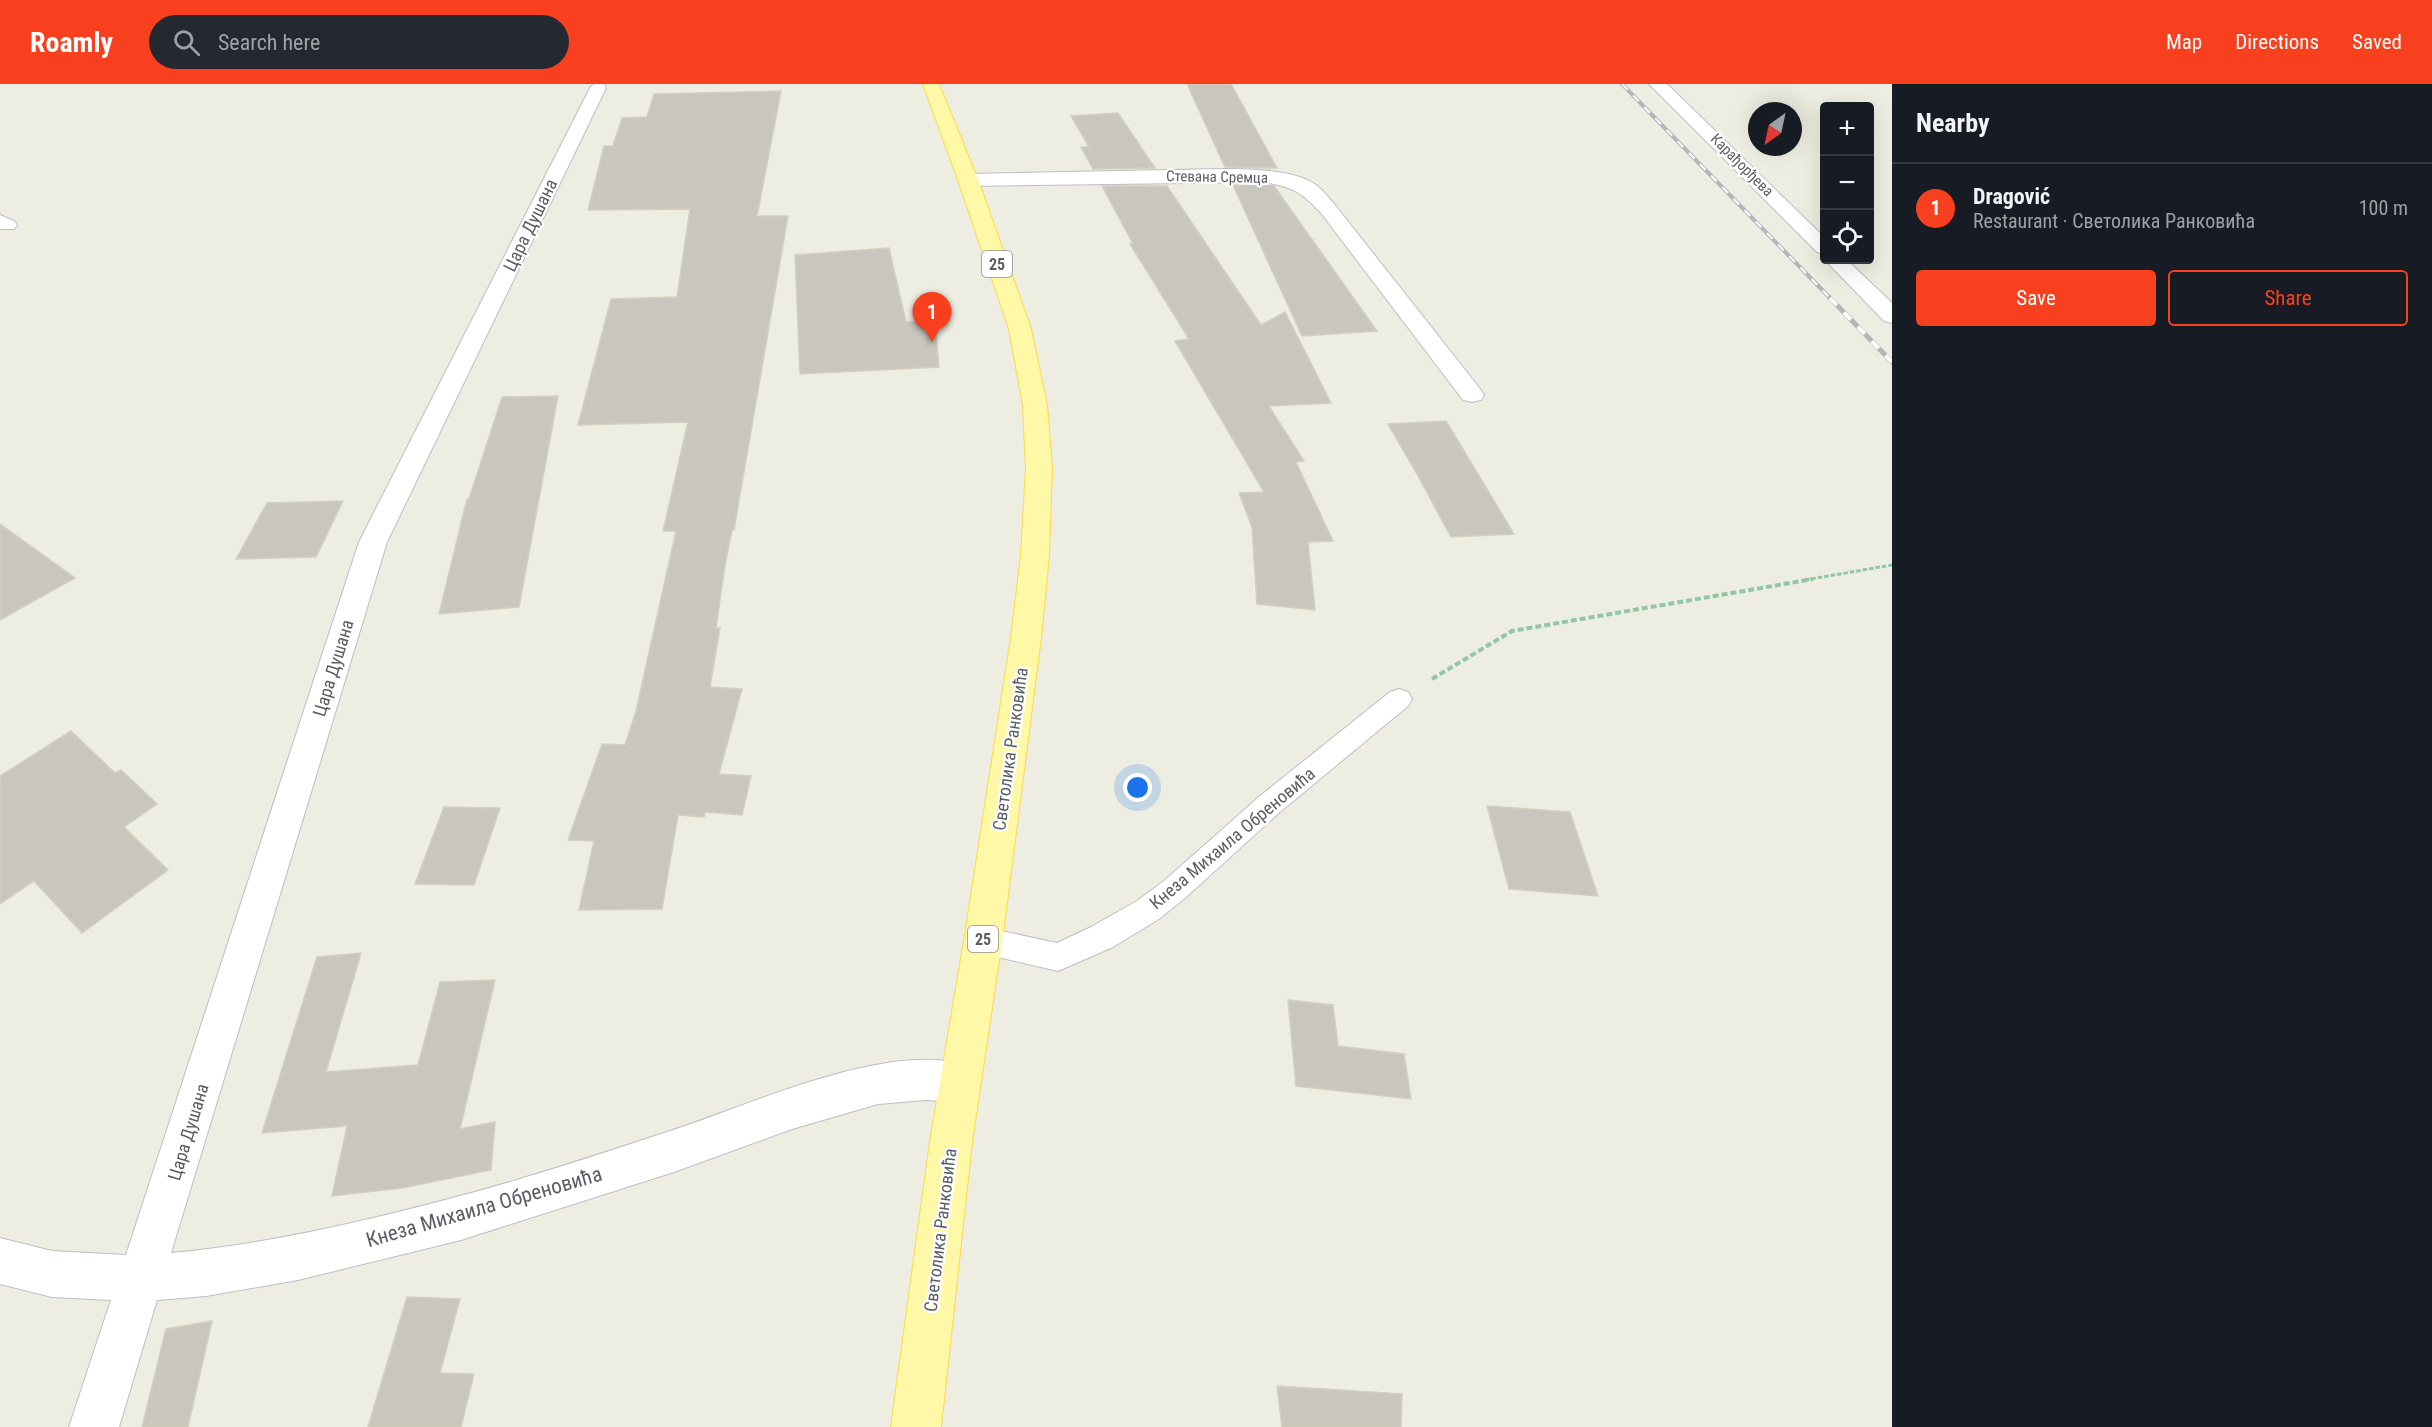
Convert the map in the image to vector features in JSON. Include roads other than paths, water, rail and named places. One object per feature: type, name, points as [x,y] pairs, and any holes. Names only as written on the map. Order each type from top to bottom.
[{"type":"main road","name":"Светолика Ранковића","points":[[916,1427],[960,1082],[983,941],[1026,638],[1035,555],[1039,468],[1035,405],[1026,352],[968,180],[931,84]]},
{"type":"street","name":"Карађорђева","points":[[1657,84],[1820,244]]},
{"type":"street","name":"Цара Душана","points":[[94,1427],[373,542],[598,88]]},
{"type":"street","name":"Стевана Сремца","points":[[968,180],[1266,176],[1300,184],[1309,189],[1328,209],[1472,395]]},
{"type":"street","points":[[1840,264],[1892,316]]},
{"type":"street","name":"Кнеза Михаила Обреновића","points":[[0,1261],[52,1274],[142,1279],[206,1273],[298,1257],[461,1218],[674,1151],[792,1108],[878,1084],[926,1080],[960,1082]]},
{"type":"lane","name":"Кнеза Михаила Обреновића","points":[[983,941],[1058,957],[1102,937],[1148,910],[1175,889],[1270,804],[1399,699]]},
{"type":"railway","points":[[1622,84],[1831,299]]},
{"type":"railway","points":[[1830,298],[1892,362]]},
{"type":"place","name":"Dragović","points":[[932,342]]}]
